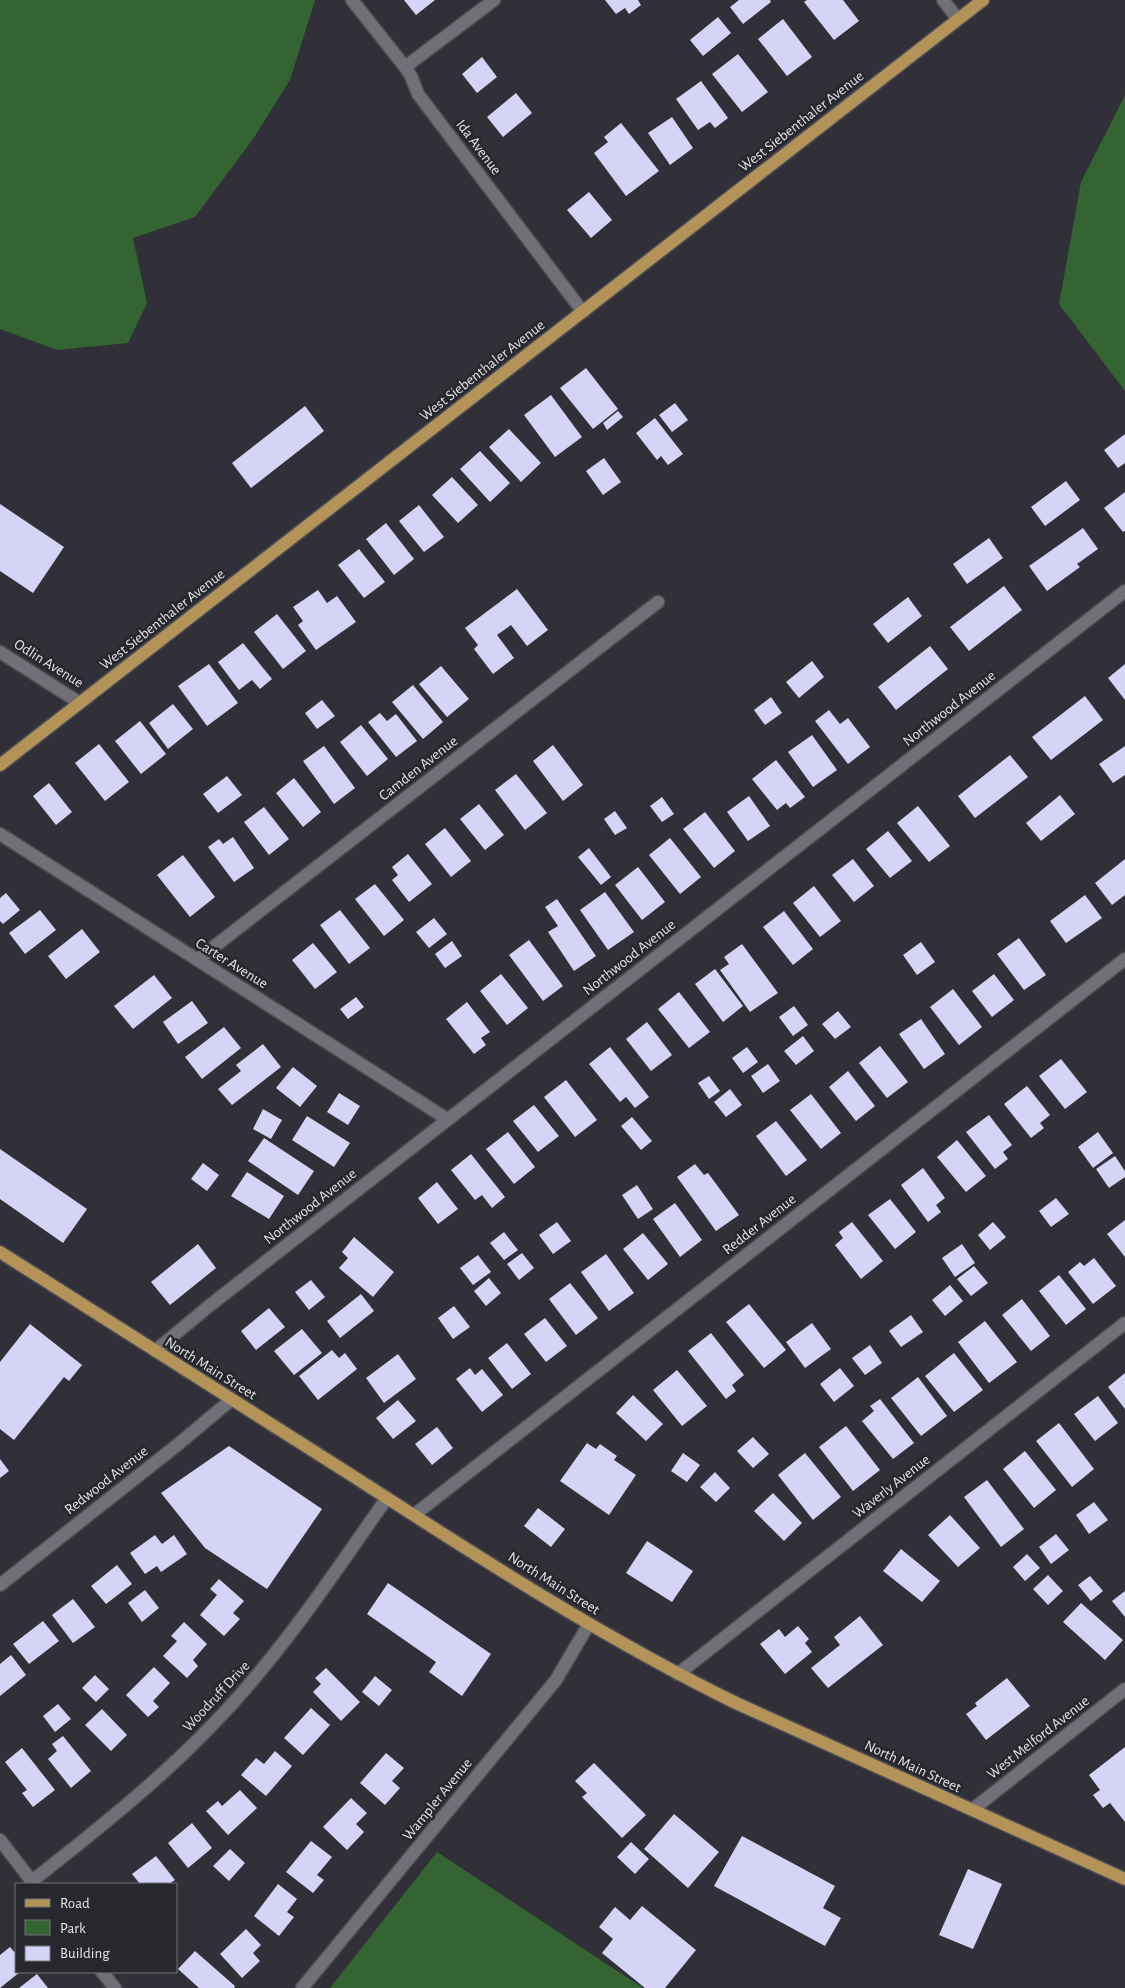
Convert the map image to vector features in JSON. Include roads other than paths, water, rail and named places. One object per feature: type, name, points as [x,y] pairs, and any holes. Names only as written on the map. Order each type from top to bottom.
[{"type":"main road","name":"West Siebenthaler Avenue","points":[[0,765],[982,0]]},
{"type":"main road","name":"North Main Street","points":[[0,1252],[386,1498],[589,1624],[678,1674],[1125,1879]]},
{"type":"street","name":"Ida Avenue","points":[[352,0],[405,67],[411,76],[418,94],[583,312]]},
{"type":"street","points":[[405,67],[494,0]]},
{"type":"street","points":[[943,0],[958,20]]},
{"type":"street","name":"Northwood Avenue","points":[[155,1351],[209,1306],[1125,591]]},
{"type":"street","name":"Camden Avenue","points":[[197,960],[658,602]]},
{"type":"street","name":"Odlin Avenue","points":[[0,652],[80,703]]},
{"type":"street","name":"Carter Avenue","points":[[0,834],[448,1119]]},
{"type":"street","name":"Redder Avenue","points":[[414,1515],[1125,959]]},
{"type":"street","name":"Waverly Avenue","points":[[678,1674],[1125,1323]]},
{"type":"street","name":"Redwood Avenue","points":[[0,1585],[176,1446],[231,1400]]},
{"type":"street","name":"Woodruff Drive","points":[[33,1883],[118,1814],[172,1765],[230,1707],[307,1613],[386,1498]]},
{"type":"street","name":"Wampler Avenue","points":[[302,1988],[556,1680],[589,1624]]},
{"type":"street","name":"West Melford Avenue","points":[[972,1810],[1125,1689]]},
{"type":"street","points":[[0,1840],[33,1883]]},
{"type":"street","points":[[103,1973],[116,1988]]}]
